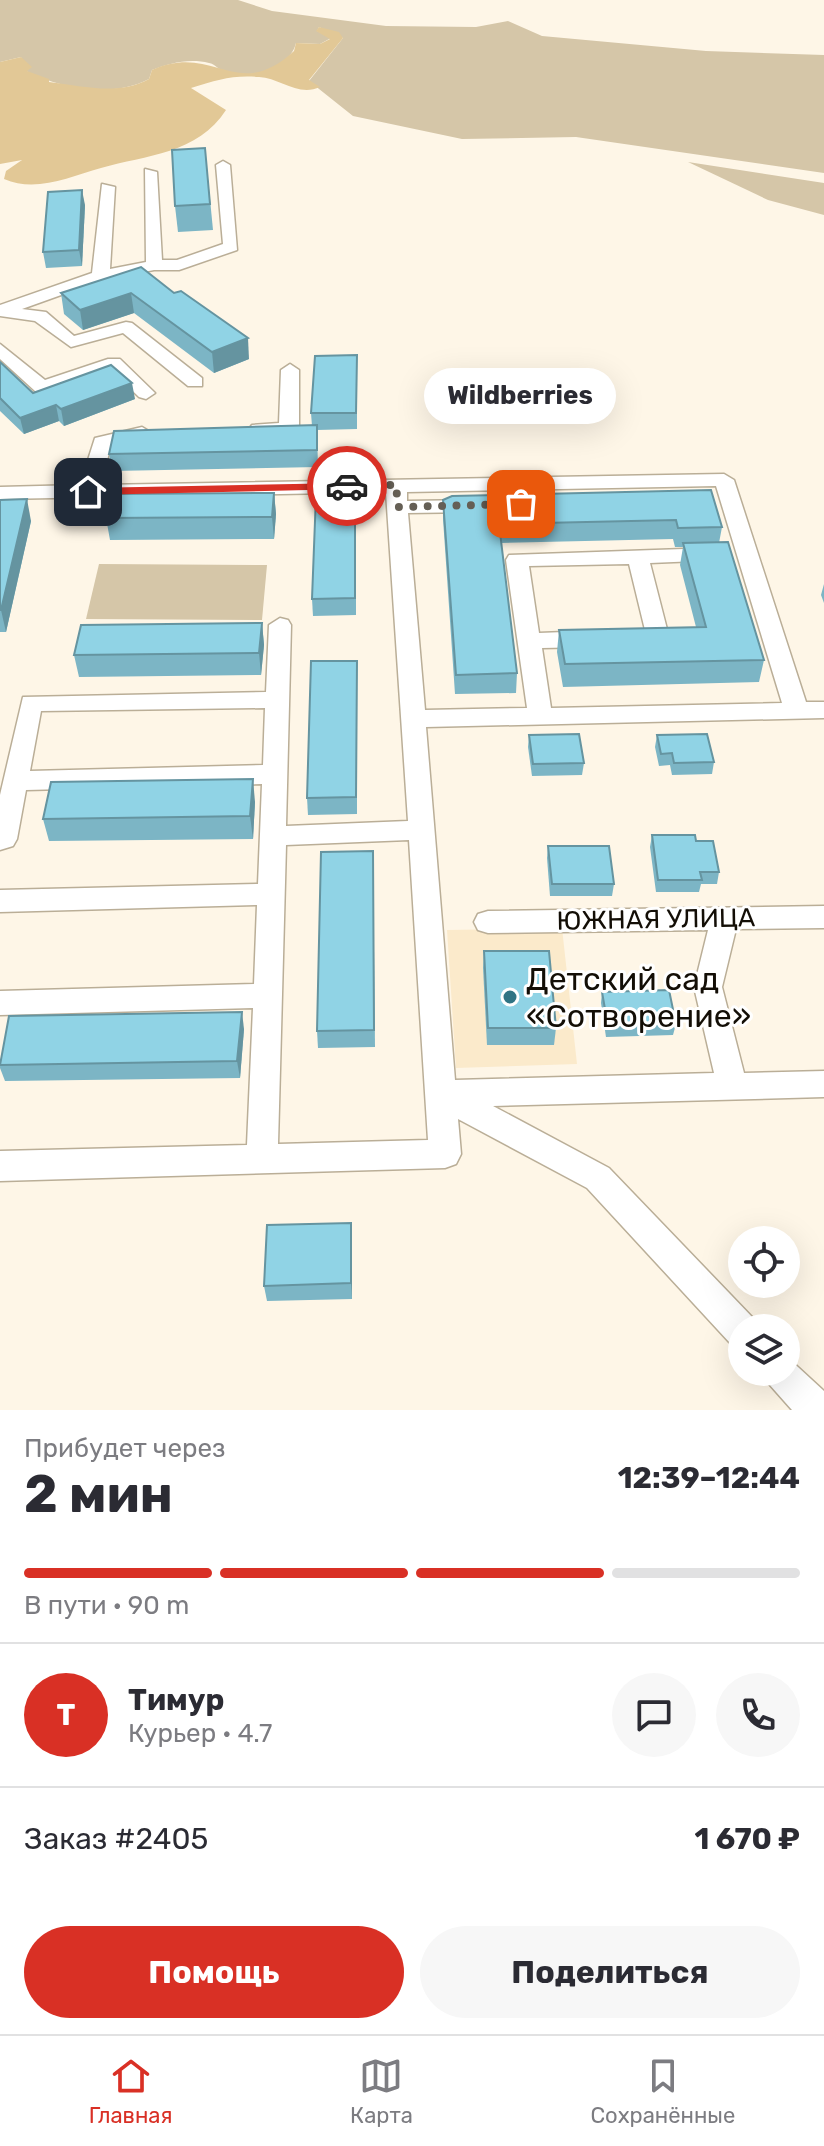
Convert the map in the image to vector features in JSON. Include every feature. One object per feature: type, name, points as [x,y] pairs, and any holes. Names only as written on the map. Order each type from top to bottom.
[{"type":"street","points":[[0,311],[99,276],[154,265],[179,265],[231,247],[223,165]]},
{"type":"street","points":[[150,172],[154,265]]},
{"type":"street","points":[[99,276],[103,263],[107,187]]},
{"type":"street","points":[[0,311],[40,316],[71,342],[126,327],[195,382]]},
{"type":"street","points":[[0,349],[42,387],[114,363],[146,393]]},
{"type":"street","points":[[242,430],[289,428],[290,370]]},
{"type":"street","points":[[88,492],[102,442],[130,434],[162,433]]},
{"type":"street","points":[[0,493],[397,496],[724,480],[797,711]]},
{"type":"street","points":[[0,1166],[445,1154],[397,496]]},
{"type":"street","points":[[540,716],[517,560],[748,554]]},
{"type":"street","points":[[529,641],[658,637],[638,557]]},
{"type":"street","points":[[262,1159],[280,625]]},
{"type":"street","points":[[0,840],[4,839],[31,703],[278,700]]},
{"type":"street","points":[[414,719],[824,710]]},
{"type":"street","points":[[17,781],[275,774]]},
{"type":"street","points":[[273,836],[422,830]]},
{"type":"street","points":[[0,901],[271,894]]},
{"type":"street","name":"ЮЖНАЯ УЛИЦА","points":[[488,922],[824,917]]},
{"type":"street","points":[[725,918],[708,987],[732,1086]]},
{"type":"street","points":[[0,1003],[267,996]]},
{"type":"street","points":[[441,1094],[824,1084]]},
{"type":"street","points":[[441,1094],[598,1178],[728,1316]]},
{"type":"street","points":[[794,1386],[817,1410]]},
{"type":"shaded area","points":[[0,0],[238,0],[272,11],[386,26],[476,27],[508,21],[542,36],[706,51],[824,55],[824,173],[576,137],[462,139],[353,116],[309,81],[343,38],[319,27],[317,31],[331,38],[320,44],[296,43],[286,60],[256,73],[235,74],[209,63],[187,61],[152,70],[149,79],[120,88],[88,89],[55,83],[26,71],[21,57],[0,62]]},
{"type":"shaded area","points":[[319,27],[339,32],[343,38],[309,80],[320,87],[304,90],[267,78],[232,77],[191,88],[226,110],[214,125],[186,144],[153,156],[52,182],[28,184],[4,179],[6,171],[22,160],[0,164],[0,62],[21,57],[32,67],[27,71],[49,79],[49,82],[100,88],[125,87],[149,79],[152,70],[174,63],[193,63],[240,73],[256,72],[274,66],[294,51],[296,43],[320,44],[330,39],[316,31]]},
{"type":"shaded area","points":[[688,162],[824,183],[824,215],[768,200]]},
{"type":"shaded area","points":[[99,564],[267,565],[262,620],[86,619]]},
{"type":"shaded area","name":"Детский сад «Сотворение»","points":[[562,928],[577,1064],[456,1068],[447,930]]},
{"type":"building","points":[[205,148],[210,204],[175,206],[172,150]]},
{"type":"building","points":[[82,190],[79,250],[43,252],[48,192]]},
{"type":"building","points":[[141,267],[174,293],[181,291],[248,338],[212,352],[131,293],[80,310],[61,293]]},
{"type":"building","points":[[357,355],[356,413],[311,413],[315,356]]},
{"type":"building","points":[[0,362],[33,393],[111,365],[132,383],[61,409],[56,405],[20,418],[0,398]]},
{"type":"building","points":[[317,425],[317,450],[109,454],[114,431]]},
{"type":"building","points":[[711,490],[722,527],[678,528],[676,520],[499,524],[517,673],[456,675],[443,500],[452,496]]},
{"type":"building","points":[[274,493],[272,517],[106,518],[111,494]]},
{"type":"building","points":[[355,494],[355,598],[312,599],[316,495]]},
{"type":"building","points":[[27,499],[1,610],[0,610],[0,500]]},
{"type":"building","points":[[728,542],[764,660],[565,664],[559,630],[706,627],[683,543]]},
{"type":"building","points":[[262,623],[259,653],[74,655],[81,625]]},
{"type":"building","points":[[311,661],[357,661],[356,797],[307,798]]},
{"type":"building","points":[[579,734],[584,763],[533,764],[529,735]]},
{"type":"building","points":[[707,734],[714,762],[674,763],[672,753],[661,754],[657,735]]},
{"type":"building","points":[[253,779],[250,816],[43,819],[51,782]]},
{"type":"building","points":[[652,835],[695,835],[696,841],[713,841],[719,872],[700,872],[702,880],[658,880]]},
{"type":"building","points":[[548,846],[609,846],[614,884],[552,884]]},
{"type":"building","points":[[373,851],[374,1030],[317,1031],[321,852]]},
{"type":"building","points":[[484,951],[549,951],[556,1028],[488,1028]]},
{"type":"building","points":[[669,990],[676,1024],[608,1026],[602,992]]},
{"type":"building","points":[[242,1012],[237,1061],[0,1065],[9,1016]]},
{"type":"building","points":[[351,1223],[351,1283],[264,1286],[267,1225]]},
{"type":"way so far","points":[[347,486],[396,485],[398,507],[521,504]]},
{"type":"place","name":"Wildberries","points":[[521,504]]},
{"type":"place","name":"Детский сад «Сотворение»","points":[[510,997]]},
{"type":"route","points":[[88,492],[347,486]]}]
